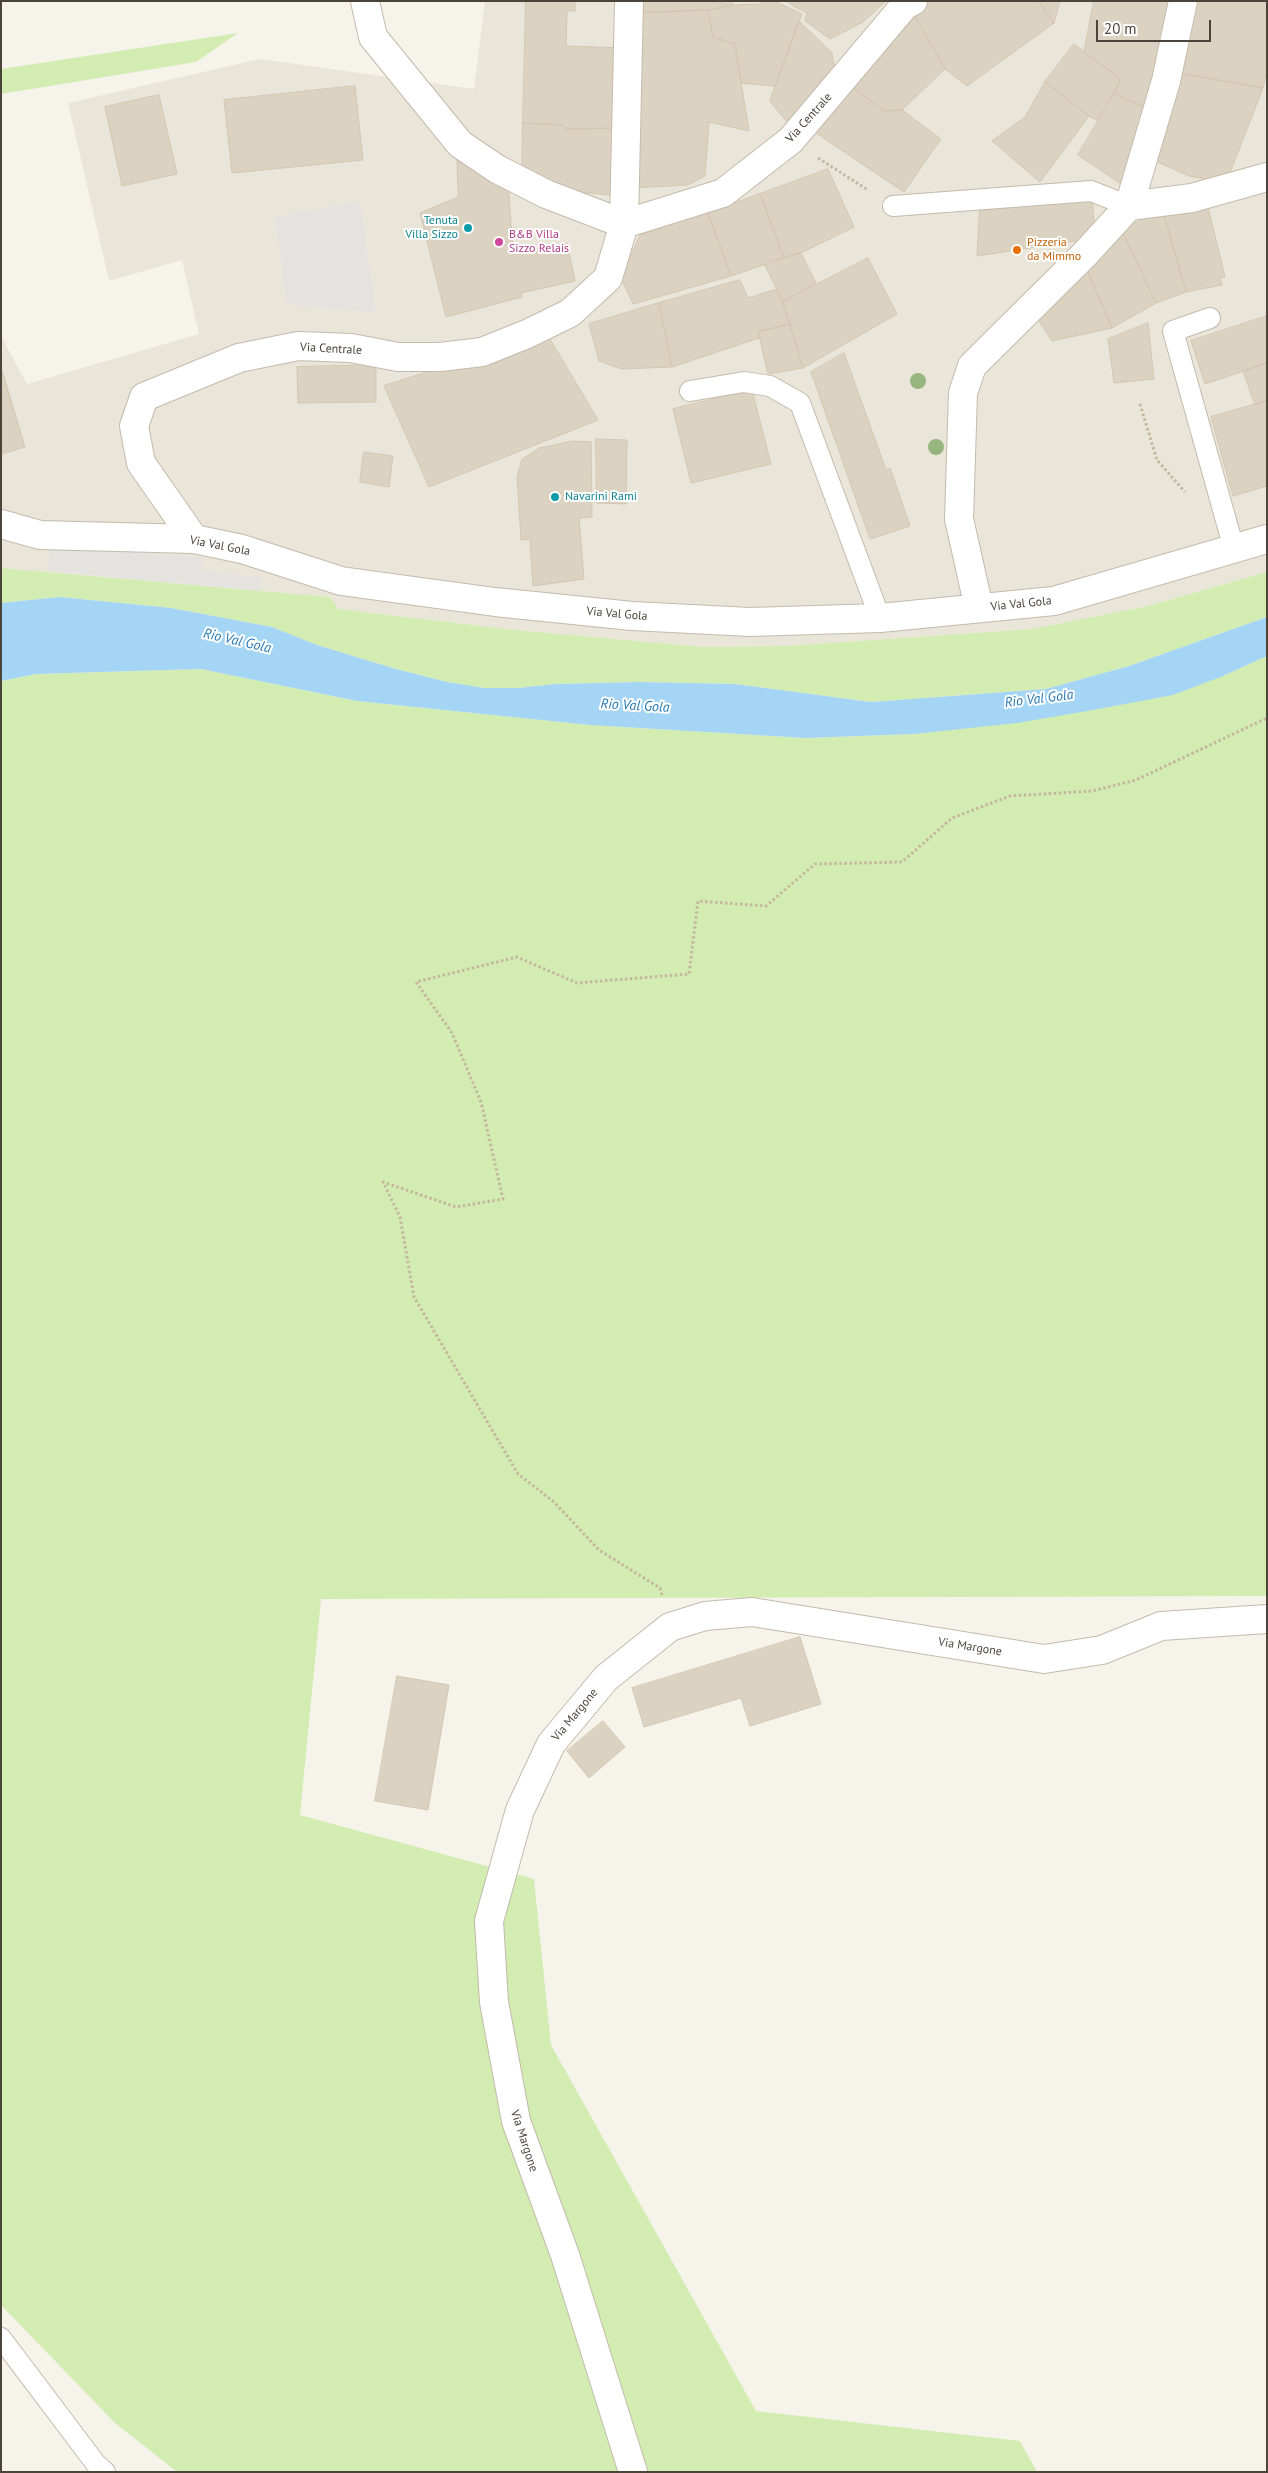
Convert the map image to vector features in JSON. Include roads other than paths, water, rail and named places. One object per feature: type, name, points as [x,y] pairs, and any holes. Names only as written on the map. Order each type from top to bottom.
[{"type":"street","points":[[365,1],[373,37],[460,144],[497,169],[546,194],[624,224]]},
{"type":"street","name":"Via Centrale","points":[[194,539],[141,463],[134,426],[144,397],[239,358],[298,346],[351,348],[398,357],[440,357],[482,352],[527,334],[570,313],[608,278],[624,224],[629,1]]},
{"type":"street","name":"Via Centrale","points":[[624,224],[723,193],[791,140],[905,5],[913,1]]},
{"type":"street","points":[[979,608],[959,519],[963,393],[972,366],[1085,254],[1129,206],[1166,81],[1183,1]]},
{"type":"street","points":[[1129,206],[1192,198],[1267,178]]},
{"type":"street","name":"Via Val Gola","points":[[1,524],[40,535],[194,539],[242,549],[341,581],[494,602],[632,616],[750,622],[880,618],[1054,601],[1267,539]]},
{"type":"street","name":"Via Margone","points":[[633,2472],[564,2255],[516,2121],[494,2002],[489,1921],[520,1810],[551,1744],[606,1678],[670,1626],[705,1616],[752,1612],[1044,1658],[1102,1650],[1161,1626],[1267,1619]]},
{"type":"lane","points":[[894,206],[1091,191],[1129,206]]},
{"type":"lane","points":[[1210,318],[1172,330],[1234,549]]},
{"type":"lane","points":[[690,391],[744,382],[770,386],[800,403],[880,618]]},
{"type":"lane","points":[[1,2338],[96,2464],[105,2472]]},
{"type":"water","name":"Rio Val Gola","points":[[60,597],[171,608],[272,627],[317,645],[396,669],[447,682],[484,688],[639,682],[735,684],[871,702],[1046,689],[1129,666],[1267,617],[1267,656],[1223,676],[1173,695],[1093,710],[1017,723],[914,734],[805,738],[590,725],[357,701],[201,669],[36,674],[1,681],[1,603]]},
{"type":"place","name":"Tenuta Villa Sizzo","points":[[468,228]]},
{"type":"place","name":"B&B Villa Sizzo Relais","points":[[499,242]]},
{"type":"place","name":"Pizzeria da Mimmo","points":[[1017,250]]},
{"type":"place","name":"Navarini Rami","points":[[555,497]]}]
